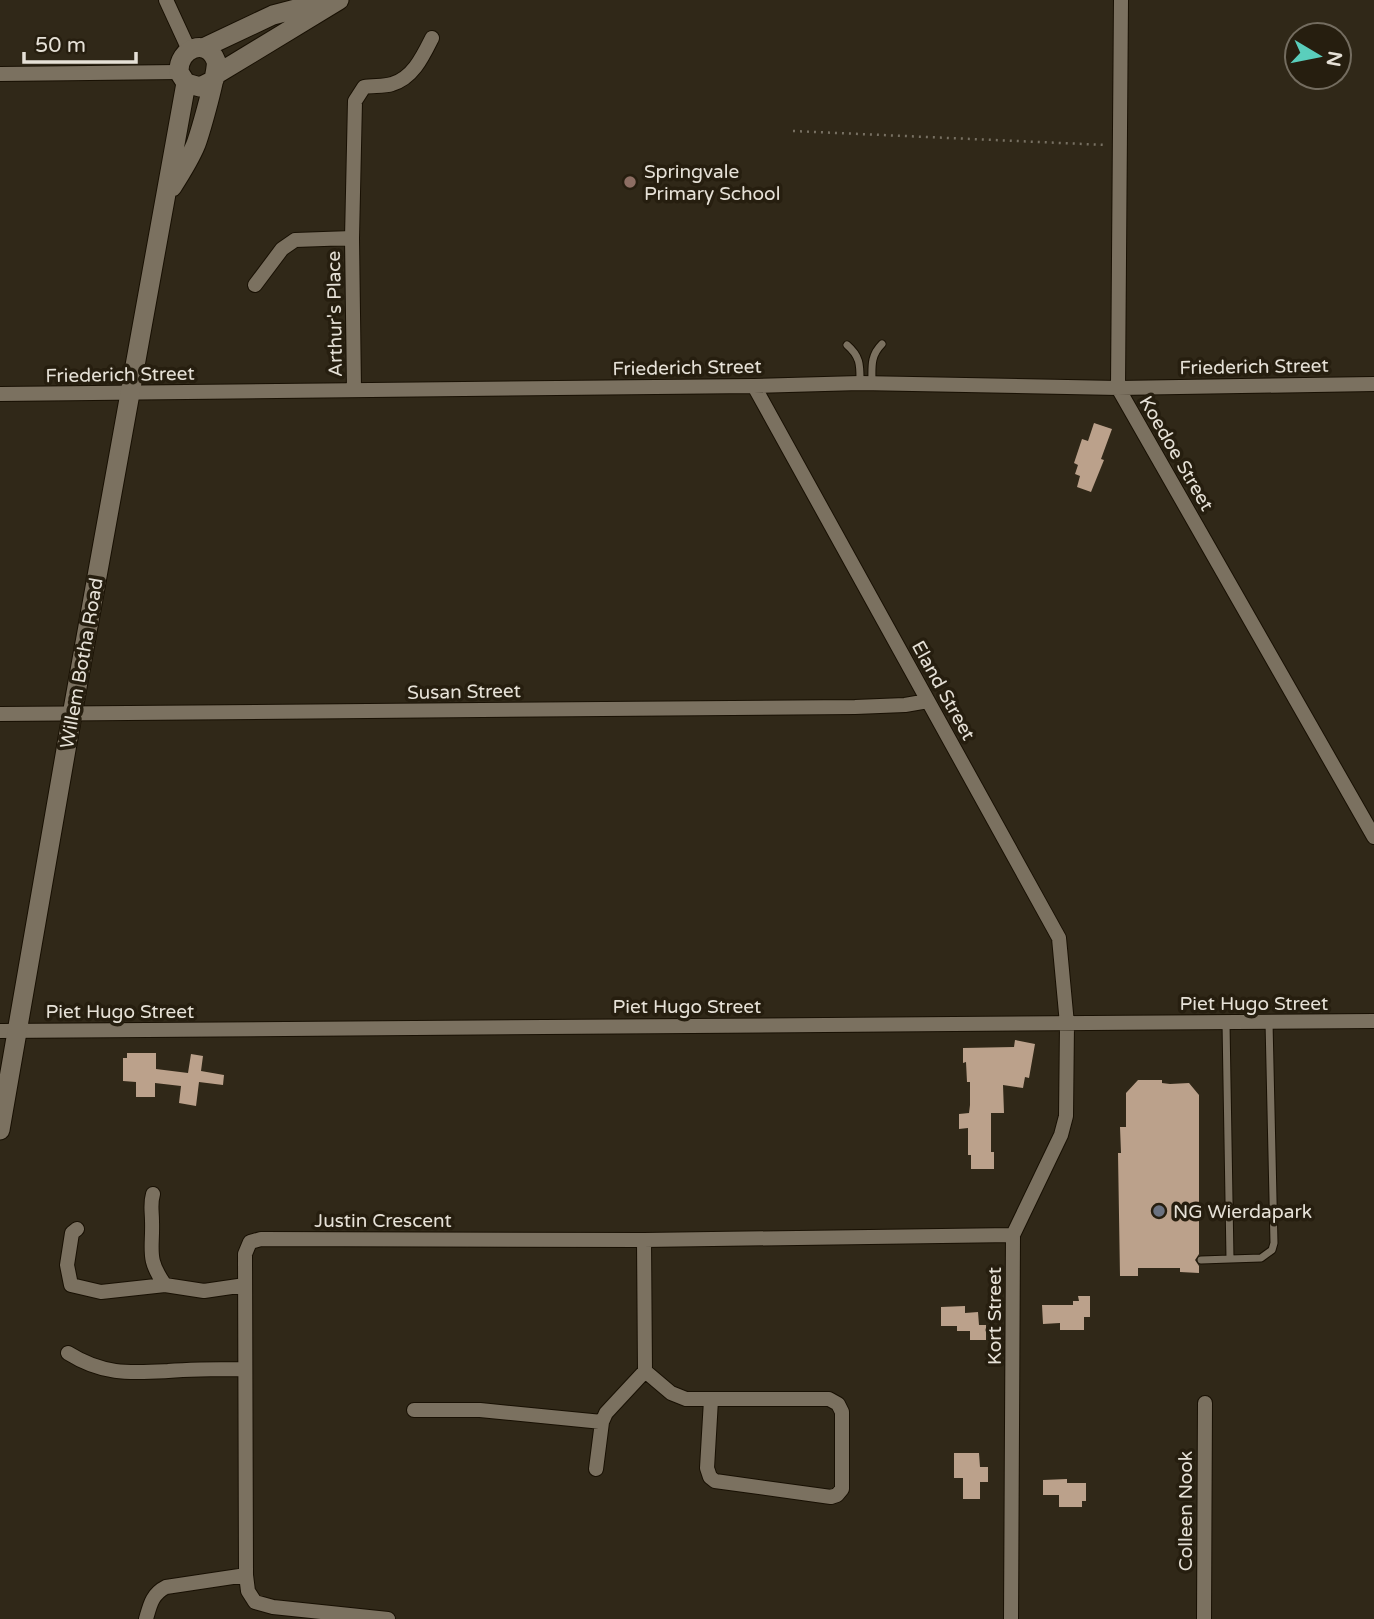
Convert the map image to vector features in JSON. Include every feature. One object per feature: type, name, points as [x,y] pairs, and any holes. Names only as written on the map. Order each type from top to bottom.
[{"type":"street","points":[[166,0],[196,49],[215,58],[215,77]]},
{"type":"street","points":[[182,78],[181,57],[196,49],[273,15],[329,0]]},
{"type":"street","points":[[0,74],[182,78],[200,88],[339,0]]},
{"type":"street","name":"Koedoe Street","points":[[1121,0],[1118,388],[1374,837]]},
{"type":"street","name":"Arthur's Place","points":[[354,390],[352,238],[357,95],[364,87],[390,85],[400,81],[416,67],[432,38]]},
{"type":"street","name":"Willem Botha Road","points":[[167,197],[196,144],[215,77]]},
{"type":"street","name":"Willem Botha Road","points":[[0,1130],[9,1031],[72,715],[167,197],[182,78]]},
{"type":"street","name":"Arthur's Place","points":[[255,285],[282,249],[295,240],[352,238]]},
{"type":"street","name":"Friederich Street","points":[[0,394],[866,383],[1118,388],[1374,384]]},
{"type":"street","name":"Eland Street","points":[[754,386],[1057,931],[1067,1024]]},
{"type":"street","name":"Susan Street","points":[[0,714],[855,707],[905,705],[928,701]]},
{"type":"street","name":"Piet Hugo Street","points":[[9,1031],[1374,1021]]},
{"type":"street","name":"Kort Street","points":[[1011,1619],[1013,1236],[1064,1126],[1067,1024]]},
{"type":"street","points":[[153,1194],[150,1204],[150,1257],[165,1285]]},
{"type":"street","points":[[77,1229],[72,1233],[67,1265],[71,1285],[102,1292],[165,1285],[204,1291],[245,1285]]},
{"type":"street","name":"Justin Crescent","points":[[388,1619],[266,1606],[255,1602],[248,1591],[245,1254],[250,1242],[1013,1236]]},
{"type":"street","points":[[596,1469],[602,1422],[611,1406],[645,1371],[643,1240]]},
{"type":"street","points":[[68,1353],[106,1371],[117,1373],[245,1369]]},
{"type":"street","points":[[645,1371],[671,1393],[686,1399],[710,1399],[829,1399],[838,1404],[842,1412],[842,1489],[838,1496],[715,1481],[710,1477],[707,1468],[710,1399]]},
{"type":"street","name":"Colleen Nook","points":[[1204,1619],[1205,1403]]},
{"type":"street","points":[[414,1410],[462,1408],[602,1422]]},
{"type":"street","points":[[146,1619],[155,1594],[166,1587],[246,1575]]},
{"type":"lane","points":[[866,383],[875,351],[882,344]]},
{"type":"lane","points":[[848,345],[858,356],[866,383]]},
{"type":"lane","points":[[1226,1022],[1230,1259]]},
{"type":"lane","points":[[1201,1260],[1261,1258],[1272,1250],[1269,1022]]},
{"type":"path","points":[[793,131],[1120,146]]},
{"type":"building","points":[[1094,423],[1112,429],[1101,459],[1104,460],[1091,492],[1077,487],[1080,476],[1075,474],[1078,465],[1074,463],[1082,439],[1088,441]]},
{"type":"building","points":[[1015,1040],[1035,1044],[1029,1078],[1025,1077],[1023,1088],[1003,1085],[1004,1113],[991,1113],[994,1169],[971,1169],[968,1128],[959,1129],[959,1114],[969,1113],[970,1105],[970,1082],[967,1082],[966,1062],[963,1063],[963,1048],[1014,1047]]},
{"type":"building","points":[[127,1053],[156,1053],[156,1069],[188,1073],[191,1054],[203,1056],[201,1071],[224,1075],[223,1085],[199,1082],[196,1106],[179,1103],[181,1086],[155,1083],[155,1097],[136,1097],[136,1082],[123,1081],[123,1058],[127,1058]]},
{"type":"building","name":"NG Wierdapark","points":[[1138,1080],[1162,1080],[1162,1083],[1170,1084],[1189,1083],[1199,1095],[1199,1254],[1195,1260],[1199,1273],[1180,1272],[1180,1268],[1138,1268],[1138,1276],[1120,1276],[1120,1127],[1126,1127],[1126,1093]]},
{"type":"building","points":[[1078,1296],[1090,1296],[1090,1317],[1084,1317],[1084,1330],[1060,1330],[1060,1323],[1043,1324],[1042,1305],[1073,1305],[1073,1301],[1079,1301]]},
{"type":"building","points":[[965,1306],[965,1313],[978,1312],[979,1325],[986,1325],[986,1340],[970,1340],[970,1331],[957,1331],[957,1326],[941,1326],[941,1307]]},
{"type":"building","points":[[954,1453],[979,1453],[980,1467],[988,1467],[988,1482],[980,1482],[980,1499],[963,1499],[963,1478],[954,1478]]},
{"type":"building","points":[[1067,1479],[1067,1483],[1086,1483],[1086,1501],[1082,1501],[1082,1507],[1059,1507],[1059,1495],[1043,1495],[1043,1480]]},
{"type":"place","name":"Springvale Primary School","points":[[630,182]]},
{"type":"place","name":"NG Wierdapark","points":[[1159,1211]]}]
